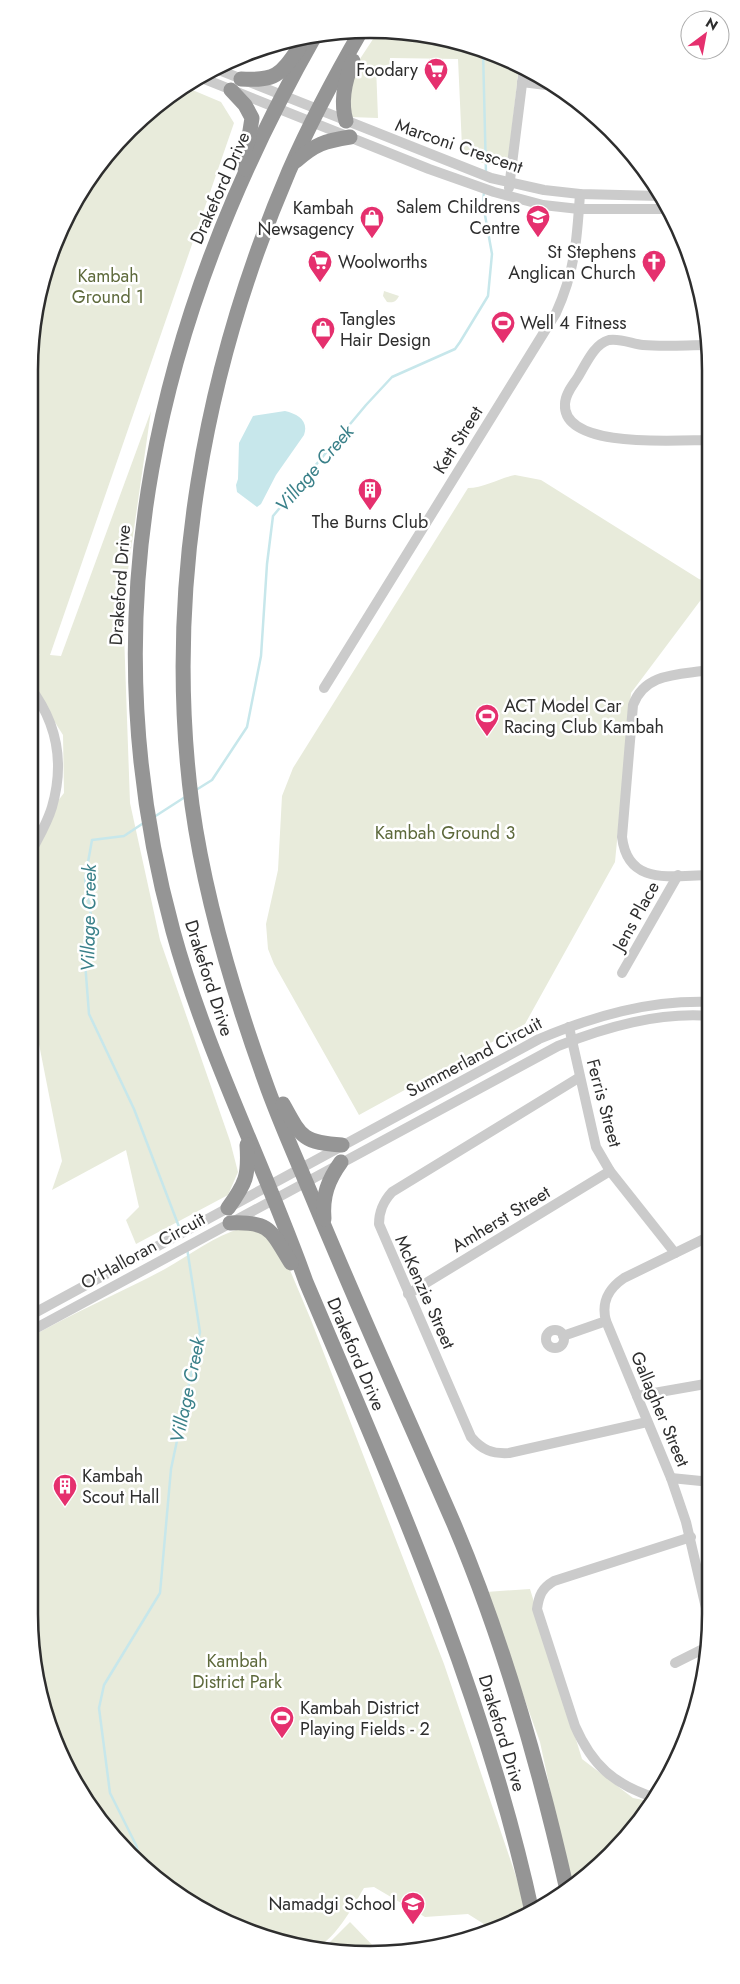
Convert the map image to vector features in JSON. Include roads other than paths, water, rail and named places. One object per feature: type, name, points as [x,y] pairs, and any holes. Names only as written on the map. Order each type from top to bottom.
[{"type":"highway","name":"Drakeford Drive","points":[[356,38],[292,165],[258,252],[223,367],[197,486],[187,571],[182,664],[188,766],[203,870],[243,1017],[266,1084],[303,1175],[454,1526],[488,1615],[530,1741],[565,1883]]},
{"type":"highway","points":[[346,121],[344,104],[346,78],[353,60],[358,38]]},
{"type":"highway","name":"Drakeford Drive","points":[[311,43],[245,173],[209,259],[178,354],[162,416],[149,480],[141,536],[135,606],[134,664],[137,726],[153,847],[174,933],[188,978],[219,1068],[420,1557],[456,1650],[488,1743],[530,1905]]},
{"type":"highway","points":[[242,78],[265,79],[274,76],[282,71],[303,45]]},
{"type":"highway","points":[[231,90],[245,105],[252,118],[250,137],[245,150],[245,173]]},
{"type":"highway","points":[[292,165],[306,152],[327,140],[350,137]]},
{"type":"highway","points":[[266,1084],[283,1105],[293,1124],[301,1134],[315,1143],[342,1145]]},
{"type":"highway","points":[[246,1134],[248,1164],[246,1178],[229,1215],[255,1223],[270,1232],[279,1241],[290,1261],[306,1282]]},
{"type":"highway","points":[[324,1226],[323,1207],[326,1187],[341,1162]]},
{"type":"street","points":[[224,72],[242,78],[281,102]]},
{"type":"street","points":[[508,196],[523,75]]},
{"type":"street","points":[[207,80],[231,90],[281,102],[316,116]]},
{"type":"street","points":[[522,82],[539,84]]},
{"type":"street","name":"Marconi Crescent","points":[[281,102],[316,116],[350,137],[485,190],[543,205],[579,208],[661,209]]},
{"type":"street","name":"Marconi Crescent","points":[[316,116],[346,121],[486,176],[510,183],[544,190],[580,194],[653,196]]},
{"type":"street","name":"Kett Street","points":[[324,688],[556,313],[572,272],[576,250],[580,194]]},
{"type":"street","points":[[702,345],[644,345],[615,339],[607,340],[594,350],[568,393],[564,406],[566,414],[572,423],[591,433],[608,438],[702,440]]},
{"type":"street","points":[[702,671],[654,680],[639,692],[633,705],[622,837],[624,849],[631,863],[643,873],[654,876],[702,875]]},
{"type":"street","points":[[38,698],[50,720],[57,748],[58,774],[52,808],[38,837]]},
{"type":"street","name":"Jens Place","points":[[622,973],[678,875]]},
{"type":"street","name":"Summerland Circuit","points":[[271,1192],[303,1175],[342,1145],[518,1050],[569,1026],[629,1009],[662,1003],[702,1002]]},
{"type":"street","name":"Summerland Circuit","points":[[271,1192],[303,1175],[341,1162],[530,1060],[572,1041],[605,1029],[638,1021],[671,1017],[702,1016]]},
{"type":"street","name":"Ferris Street","points":[[569,1026],[593,1138],[605,1164],[675,1253]]},
{"type":"street","name":"McKenzie Street","points":[[580,1077],[392,1192],[385,1199],[379,1214],[379,1224],[471,1437],[478,1445],[487,1451],[509,1453],[648,1422]]},
{"type":"street","name":"Amherst Street","points":[[408,1294],[610,1171]]},
{"type":"street","name":"O'Halloran Circuit","points":[[38,1311],[194,1226],[229,1215],[271,1192]]},
{"type":"street","name":"O'Halloran Circuit","points":[[38,1323],[201,1239],[229,1215],[271,1192]]},
{"type":"street","name":"Gallagher Street","points":[[702,1240],[616,1284],[609,1292],[604,1312],[606,1321],[671,1478],[702,1575]]},
{"type":"street","points":[[563,1336],[606,1321]]},
{"type":"street","points":[[637,1396],[702,1385]]},
{"type":"street","points":[[671,1478],[702,1481]]},
{"type":"street","points":[[648,1795],[629,1789],[606,1773],[593,1760],[583,1744],[575,1726],[537,1609],[538,1598],[545,1586],[554,1581],[691,1537]]},
{"type":"street","points":[[675,1663],[701,1650]]},
{"type":"water","points":[[285,411],[298,416],[304,422],[304,435],[276,475],[261,504],[257,507],[237,492],[239,443],[253,416]]},
{"type":"waterway","name":"Village Creek","points":[[483,57],[486,174]]},
{"type":"waterway","name":"Village Creek","points":[[196,790],[212,780],[247,727],[261,656],[267,564],[273,516],[366,405],[392,377],[455,349],[460,342],[488,296],[492,254],[483,204],[484,192]]},
{"type":"waterway","name":"Village Creek","points":[[154,817],[185,797]]},
{"type":"waterway","name":"Village Creek","points":[[145,822],[124,836],[92,840],[85,879],[92,922],[85,962],[89,1014],[134,1109],[181,1232]]},
{"type":"waterway","name":"Village Creek","points":[[138,1852],[110,1793],[99,1708],[104,1685],[160,1593],[171,1469],[200,1332],[187,1248]]},
{"type":"place","name":"Foodary","points":[[436,91]]},
{"type":"place","name":"Salem Childrens Centre","points":[[538,238]]},
{"type":"place","name":"Kambah Newsagency","points":[[372,239]]},
{"type":"place","name":"Woolworths","points":[[320,283]]},
{"type":"place","name":"St Stephens Anglican Church","points":[[654,283]]},
{"type":"place","name":"Well 4 Fitness","points":[[503,344]]},
{"type":"place","name":"Tangles Hair Design","points":[[323,350]]},
{"type":"place","name":"The Burns Club","points":[[370,511]]},
{"type":"place","name":"ACT Model Car Racing Club Kambah","points":[[487,737]]},
{"type":"place","name":"Kambah Scout Hall","points":[[65,1507]]},
{"type":"place","name":"Kambah District Playing Fields - 2","points":[[282,1739]]},
{"type":"place","name":"Namadgi School","points":[[413,1925]]},
{"type":"park label","name":"Kambah Ground 1","points":[[108,286]]},
{"type":"park label","name":"Kambah Ground 3","points":[[445,833]]},
{"type":"park label","name":"Kambah District Park","points":[[237,1671]]}]
